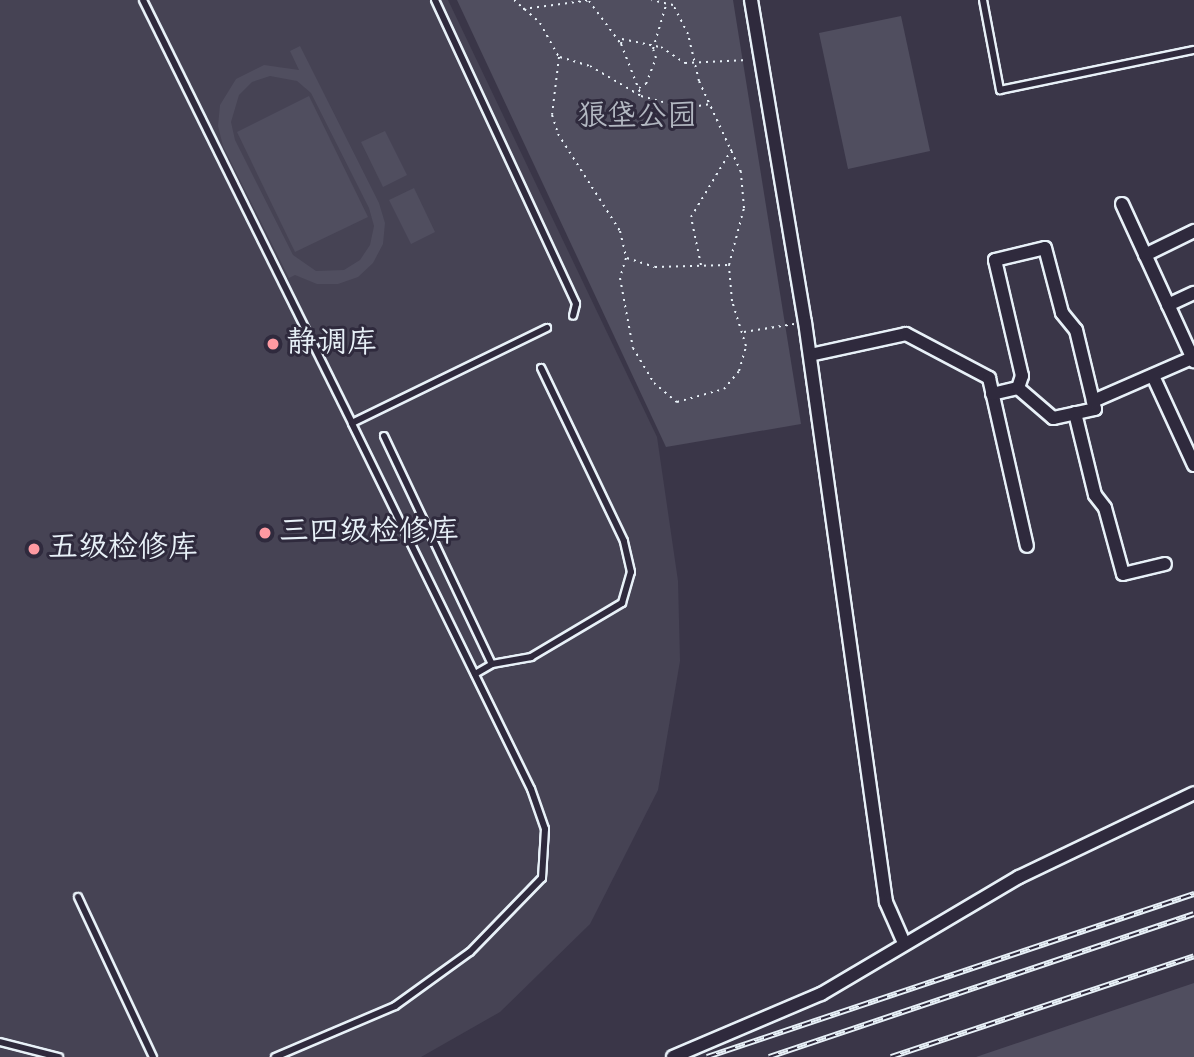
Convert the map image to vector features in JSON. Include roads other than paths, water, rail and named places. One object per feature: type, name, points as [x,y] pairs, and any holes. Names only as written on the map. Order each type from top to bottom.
[{"type":"street","points":[[751,0],[810,355],[886,902],[904,943]]},
{"type":"street","points":[[1093,401],[1194,359],[1122,204]]},
{"type":"street","points":[[1145,255],[1194,231]]},
{"type":"street","points":[[1045,248],[1062,313],[1076,330],[1095,409],[1053,418],[1017,388],[1022,376],[995,260],[1045,248]]},
{"type":"street","points":[[1168,305],[1194,293]]},
{"type":"street","points":[[810,355],[906,334],[989,378],[1027,545]]},
{"type":"street","points":[[1153,376],[1194,465]]},
{"type":"street","points":[[992,394],[1017,388]]},
{"type":"street","points":[[1075,413],[1095,495],[1104,508],[1123,574],[1165,564]]},
{"type":"street","points":[[673,1057],[821,994],[1019,877],[1194,793]]},
{"type":"lane","points":[[143,0],[531,789],[545,829],[542,877],[470,952],[395,1006],[275,1057]]},
{"type":"lane","points":[[435,0],[576,304],[573,316]]},
{"type":"lane","points":[[983,0],[1000,90],[1194,50]]},
{"type":"lane","points":[[352,423],[547,328]]},
{"type":"lane","points":[[475,674],[492,664],[531,657],[622,603],[631,572],[625,541],[541,368]]},
{"type":"lane","points":[[384,436],[492,664]]},
{"type":"lane","points":[[78,897],[153,1057]]},
{"type":"lane","points":[[0,1042],[59,1057]]},
{"type":"railway","points":[[707,1057],[1194,894]]},
{"type":"railway","points":[[769,1057],[1194,914]]},
{"type":"railway","points":[[891,1057],[1194,956]]},
{"type":"place","name":"静调库","points":[[273,344]]},
{"type":"place","name":"三四级检修库","points":[[265,533]]},
{"type":"place","name":"五级检修库","points":[[34,549]]},
{"type":"park label","name":"狼垡公园","points":[[637,118]]}]
